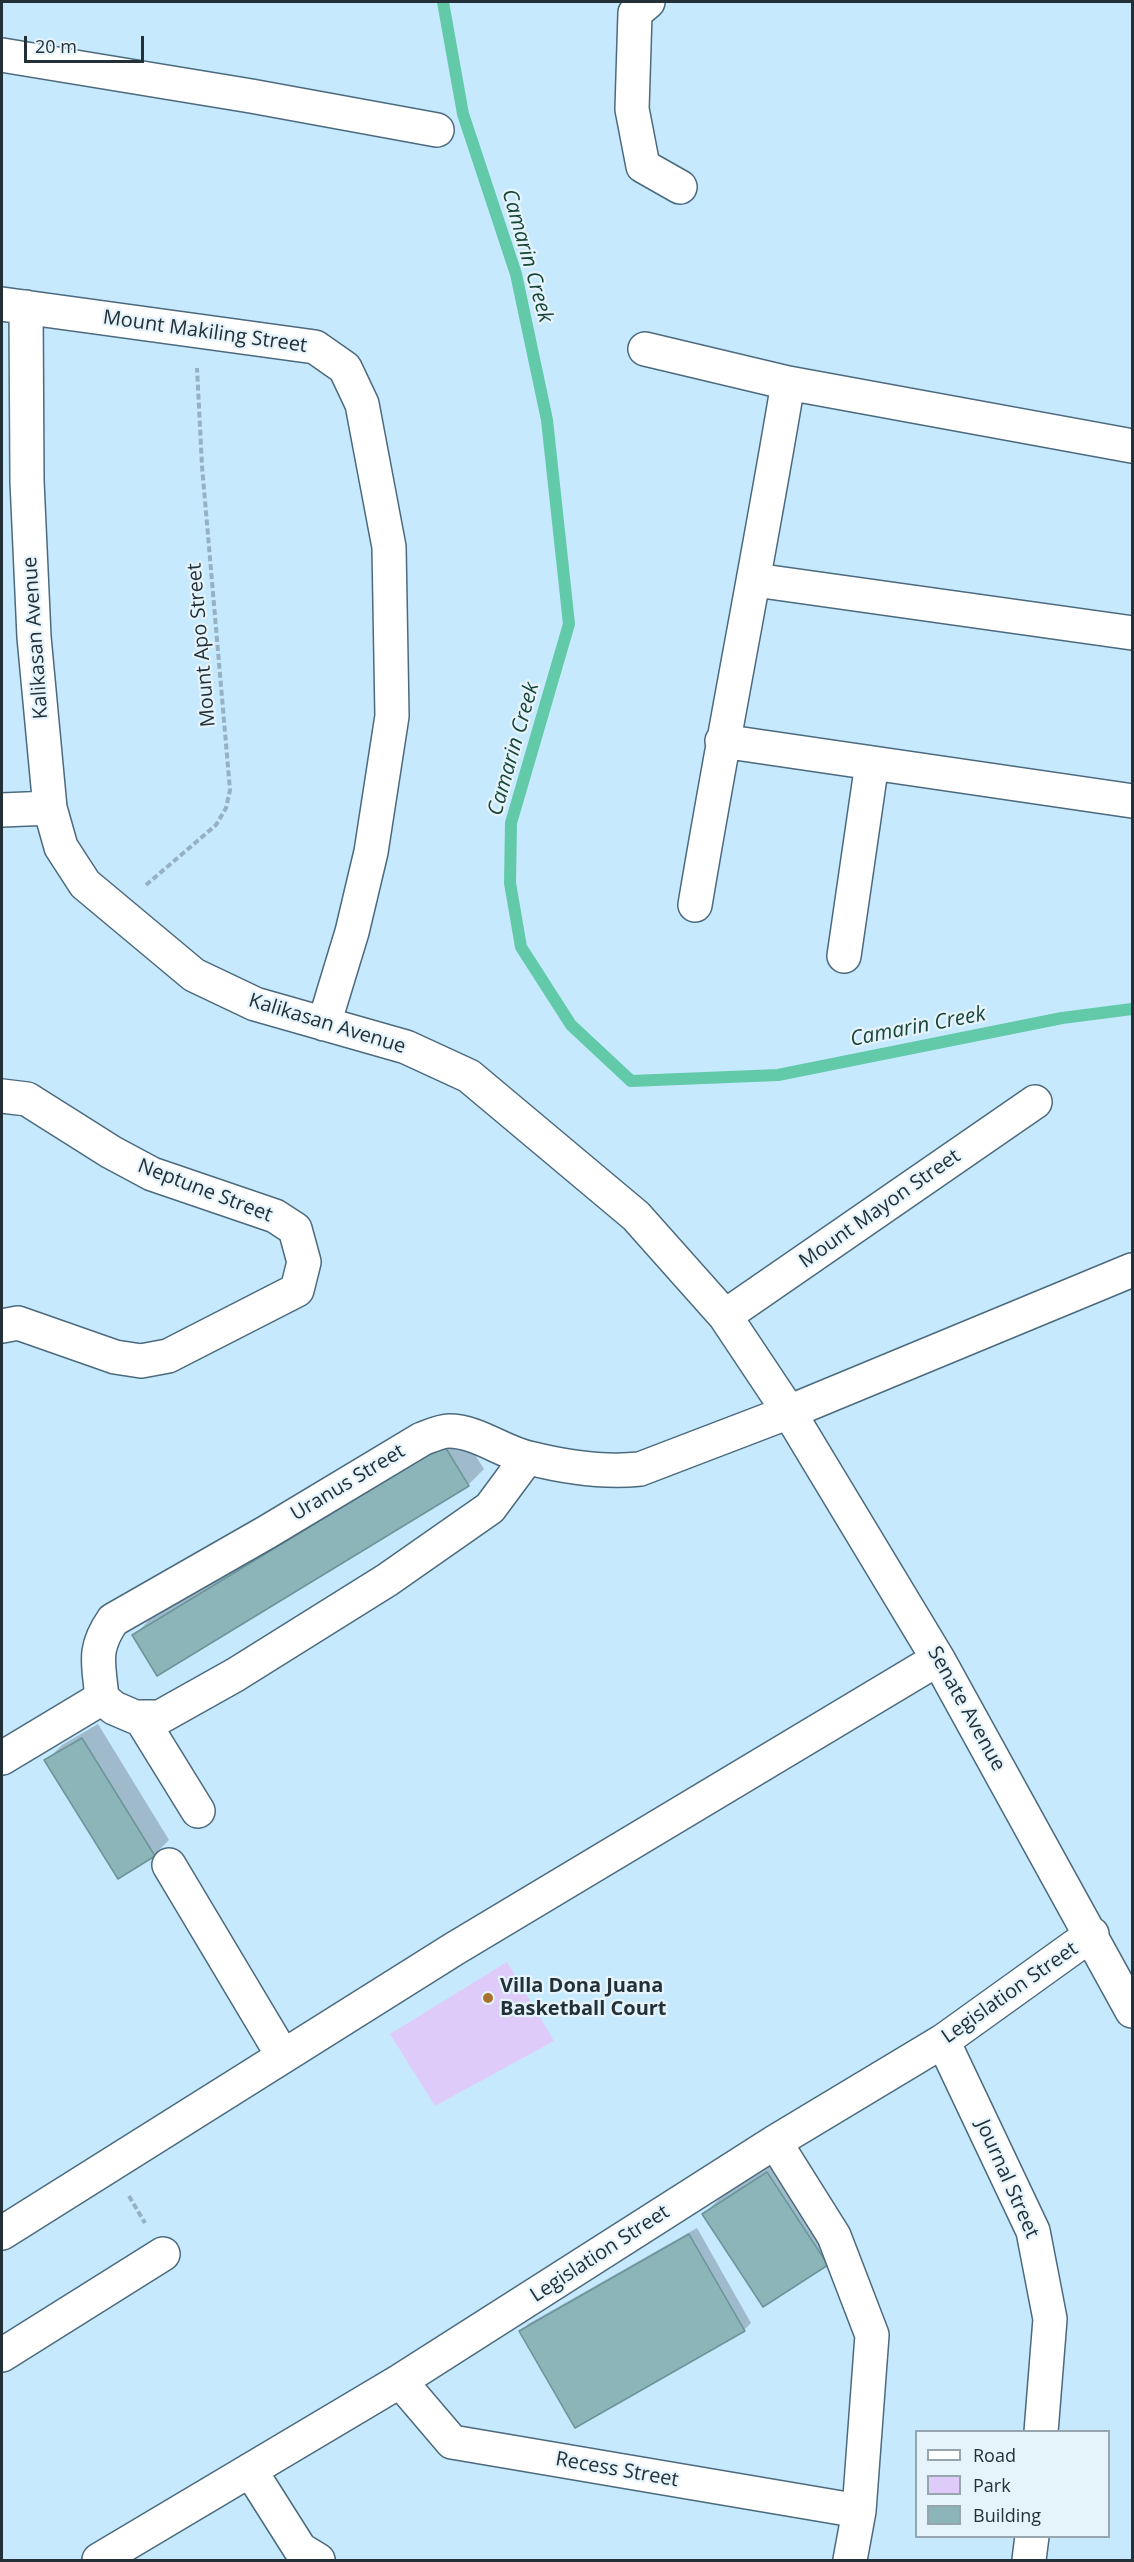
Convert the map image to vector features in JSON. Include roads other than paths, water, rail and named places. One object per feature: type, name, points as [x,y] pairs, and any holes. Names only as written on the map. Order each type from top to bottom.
[{"type":"street","points":[[648,2],[635,13],[632,109],[643,166],[680,187]]},
{"type":"street","points":[[2,55],[251,96],[437,130]]},
{"type":"street","name":"Mount Makiling Street","points":[[14,306],[315,347],[345,368],[362,404],[389,547],[392,716],[371,852],[352,932],[324,1024]]},
{"type":"street","name":"Kalikasan Avenue","points":[[14,306],[14,479],[34,637],[50,808],[61,847],[86,884],[195,975],[255,1004],[406,1047],[469,1076],[636,1216],[724,1316],[789,1412]]},
{"type":"street","points":[[645,349],[788,383],[1132,446]]},
{"type":"street","points":[[694,905],[722,741],[755,580],[788,383]]},
{"type":"street","points":[[755,580],[1132,633]]},
{"type":"street","points":[[722,741],[1132,801]]},
{"type":"street","points":[[844,956],[872,763]]},
{"type":"street","points":[[2,810],[50,808]]},
{"type":"street","name":"Neptune Street","points":[[2,1096],[27,1099],[111,1152],[152,1174],[274,1215],[295,1229],[304,1262],[297,1290],[168,1356],[141,1361],[115,1357],[18,1323],[2,1326]]},
{"type":"street","name":"Mount Mayon Street","points":[[724,1316],[1035,1102]]},
{"type":"street","name":"Uranus Street","points":[[102,1698],[98,1657],[101,1638],[113,1620],[257,1538],[422,1438],[448,1431],[478,1438],[527,1458],[594,1470],[640,1469],[789,1412],[1132,1269]]},
{"type":"street","name":"Senate Avenue","points":[[789,1412],[938,1659],[1132,2011]]},
{"type":"street","points":[[2,1758],[102,1698],[114,1708],[140,1717],[160,1717],[235,1675],[387,1580],[490,1508],[527,1458]]},
{"type":"street","points":[[2,2233],[454,1950],[938,1659]]},
{"type":"street","points":[[140,1717],[198,1811]]},
{"type":"street","points":[[169,1865],[283,2056]]},
{"type":"street","name":"Legislation Street","points":[[99,2560],[400,2381],[775,2142],[943,2041],[1092,1935]]},
{"type":"street","name":"Journal Street","points":[[943,2041],[1033,2231],[1050,2319],[1041,2430]]},
{"type":"street","points":[[775,2142],[834,2236],[872,2335],[860,2511],[850,2560]]},
{"type":"street","points":[[2,2355],[163,2254]]},
{"type":"street","name":"Recess Street","points":[[400,2381],[452,2442],[860,2511]]},
{"type":"street","points":[[250,2469],[300,2549],[318,2560]]},
{"type":"street","points":[[1029,2560],[1032,2538]]},
{"type":"waterway","name":"Camarin Creek","points":[[443,2],[463,114],[516,274],[547,420],[569,624],[511,823],[510,883],[521,947],[571,1025],[631,1081],[778,1075],[1062,1018],[1132,1009]]},
{"type":"place","name":"Villa Dona Juana Basketball Court","points":[[488,1998]]}]
